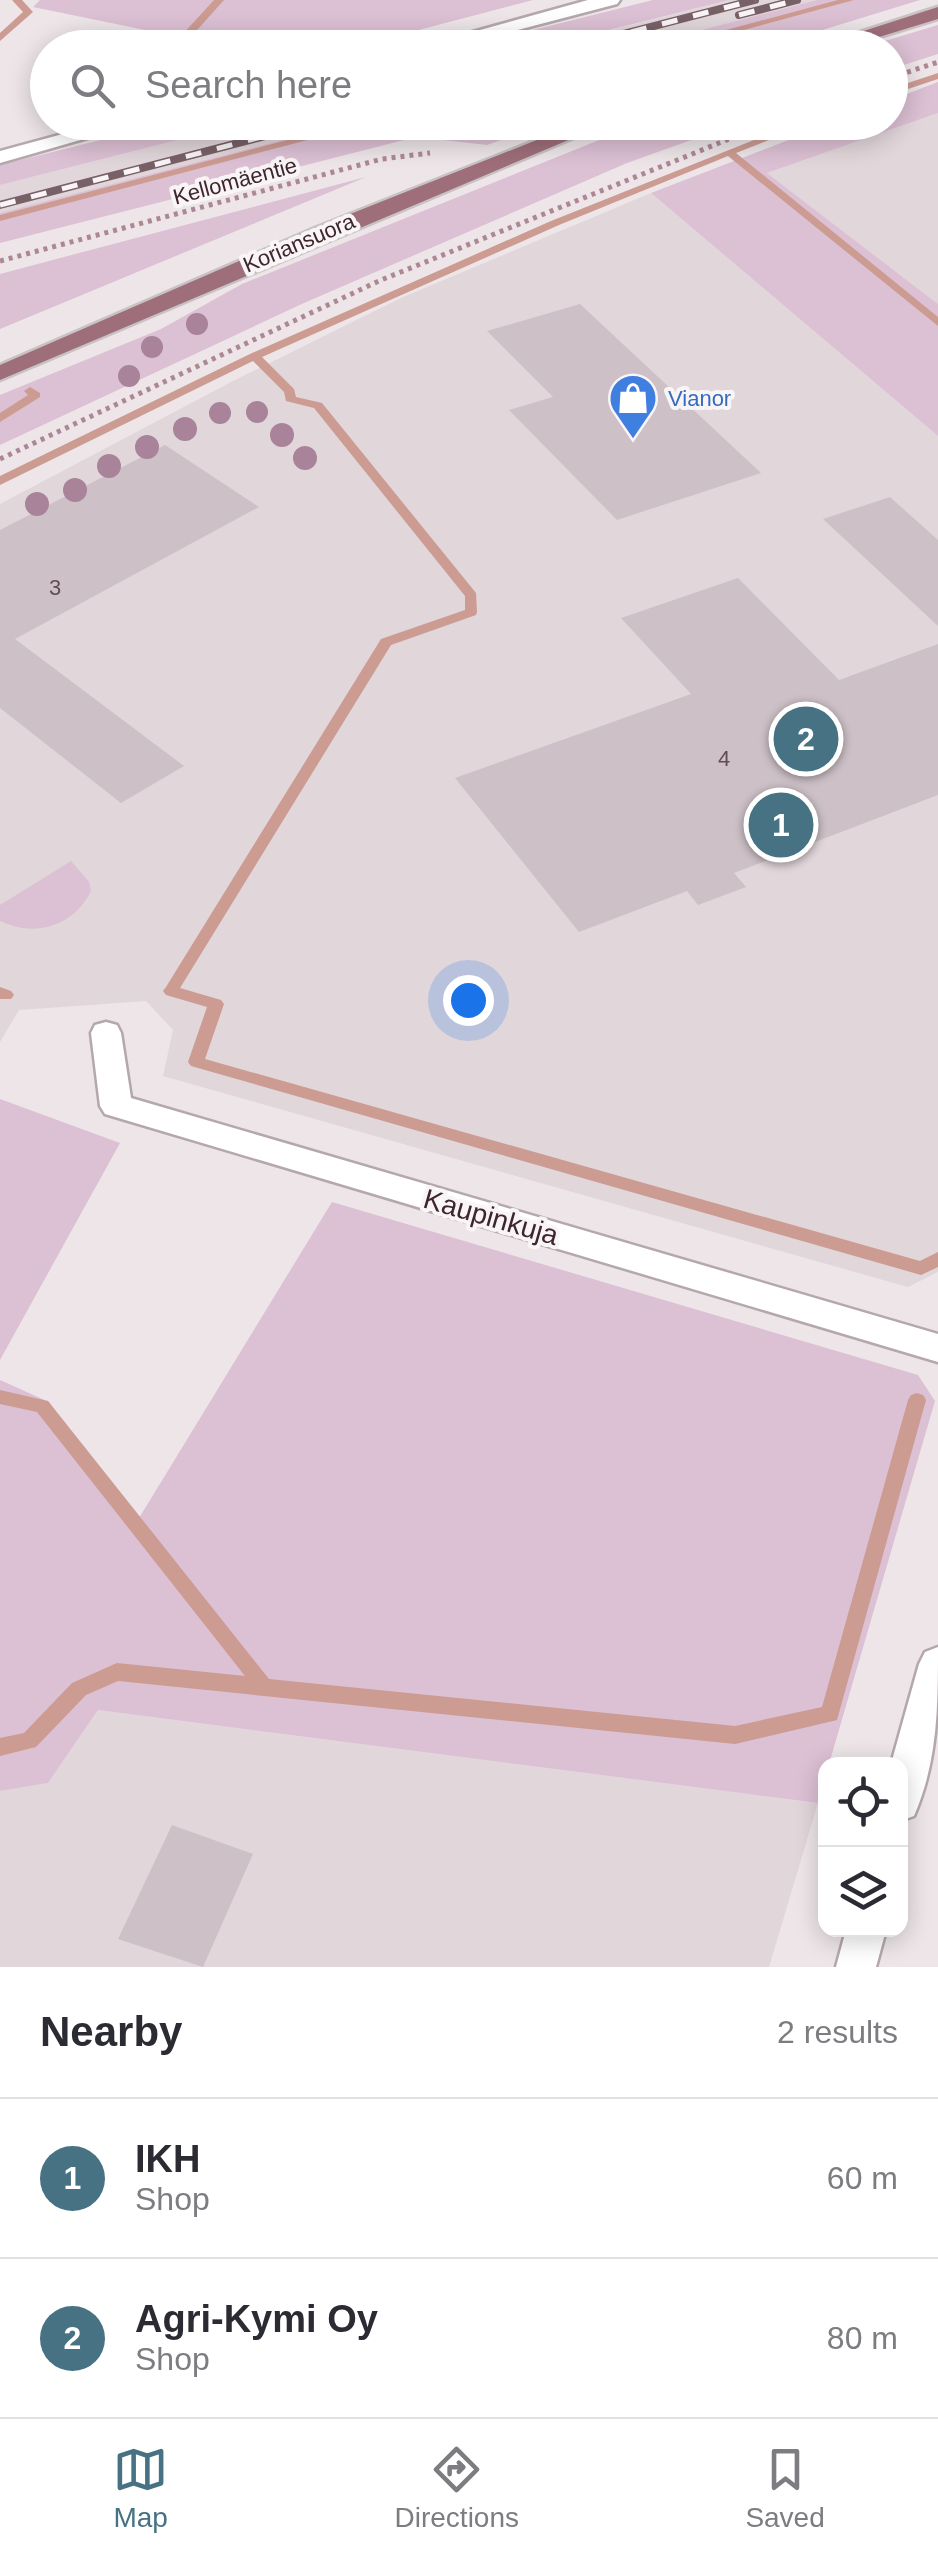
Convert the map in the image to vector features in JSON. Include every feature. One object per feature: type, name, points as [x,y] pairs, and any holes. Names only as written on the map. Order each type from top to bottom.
[{"type":"main road","points":[[879,30],[938,12]]},
{"type":"main road","name":"Koriansuora","points":[[0,373],[173,296],[554,140]]},
{"type":"street","points":[[494,30],[610,0]]},
{"type":"street","points":[[0,157],[65,140]]},
{"type":"street","name":"Kaupinkuja","points":[[106,1033],[116,1106],[938,1348]]},
{"type":"street","points":[[908,1774],[938,1664]]},
{"type":"street","points":[[856,1967],[864,1937]]},
{"type":"path","points":[[908,72],[938,62]]},
{"type":"path","points":[[0,459],[333,300],[725,140]]},
{"type":"path","name":"Kellomäentie","points":[[0,261],[394,156],[452,156],[479,169]]},
{"type":"shaded area","points":[[40,0],[533,0],[419,30],[145,30],[33,7]]},
{"type":"shaded area","points":[[653,0],[729,0],[609,30],[533,30]]},
{"type":"shaded area","points":[[729,0],[817,0],[701,30],[612,30]]},
{"type":"shaded area","points":[[817,0],[920,0],[822,30],[701,30]]},
{"type":"shaded area","points":[[938,25],[938,54],[908,64],[908,34]]},
{"type":"shaded area","points":[[938,82],[938,113],[908,124],[908,93]]},
{"type":"shaded area","points":[[938,113],[938,304],[767,173],[861,140],[908,140],[908,124]]},
{"type":"shaded area","points":[[101,140],[178,140],[0,185],[0,165]]},
{"type":"shaded area","points":[[178,140],[282,140],[0,213],[0,185]]},
{"type":"shaded area","points":[[282,140],[404,140],[0,243],[0,213]]},
{"type":"shaded area","points":[[443,140],[501,140],[487,145]]},
{"type":"shaded area","points":[[599,140],[691,140],[627,163],[304,303],[0,445],[0,395],[161,329],[242,284]]},
{"type":"shaded area","points":[[789,140],[861,140],[767,173],[938,304],[938,436],[651,193]]},
{"type":"shaded area","points":[[366,177],[0,329],[0,274]]},
{"type":"shaded area","points":[[651,193],[938,436],[938,1272],[908,1287],[163,1076],[173,1030],[146,1001],[19,1010],[0,1042],[0,504],[401,298]]},
{"type":"shaded area","points":[[71,861],[89,882],[91,891],[75,913],[40,928],[0,921],[0,905]]},
{"type":"shaded area","points":[[0,1099],[120,1143],[0,1360]]},
{"type":"shaded area","points":[[332,1202],[918,1375],[935,1401],[831,1757],[818,1757],[818,1803],[98,1710],[48,1783],[0,1791],[0,1380],[49,1402],[136,1523]]},
{"type":"shaded area","points":[[98,1710],[818,1803],[769,1967],[0,1967],[0,1791],[48,1783]]},
{"type":"building","name":"Vianor","points":[[580,304],[761,473],[617,520],[509,410],[553,397],[487,331]]},
{"type":"building","points":[[165,445],[259,507],[15,639],[184,766],[121,803],[0,708],[0,530]]},
{"type":"building","points":[[890,497],[938,540],[938,626],[823,519]]},
{"type":"building","points":[[738,578],[839,680],[938,644],[938,795],[734,873],[746,887],[698,905],[687,891],[579,932],[455,778],[691,694],[621,618]]},
{"type":"building","points":[[172,1825],[253,1854],[203,1967],[118,1939]]},
{"type":"waterway","points":[[0,38],[28,12],[17,0]]},
{"type":"waterway","points":[[192,30],[219,0]]},
{"type":"waterway","points":[[733,30],[849,0]]},
{"type":"waterway","points":[[908,86],[938,76]]},
{"type":"waterway","points":[[0,218],[301,140]]},
{"type":"waterway","points":[[729,152],[761,140]]},
{"type":"waterway","points":[[254,356],[555,223],[729,152]]},
{"type":"waterway","points":[[729,152],[938,323]]},
{"type":"waterway","points":[[0,481],[254,356]]},
{"type":"waterway","points":[[254,356],[290,391],[290,399],[318,405],[471,596],[471,612],[386,642],[171,991],[216,1004],[196,1062],[872,1255],[921,1268],[938,1259]]},
{"type":"waterway","points":[[0,418],[36,395],[30,391]]},
{"type":"waterway","points":[[0,992],[6,995]]},
{"type":"waterway","points":[[0,1397],[42,1406],[262,1684]]},
{"type":"waterway","points":[[0,1747],[29,1741],[79,1689],[117,1672],[735,1735],[830,1714],[917,1400]]},
{"type":"railway","points":[[639,30],[755,0]]},
{"type":"railway","points":[[739,15],[797,0]]},
{"type":"railway","points":[[0,205],[250,140]]},
{"type":"place","name":"Vianor","points":[[633,440]]},
{"type":"place","name":"Agri-Kymi Oy","points":[[806,739]]},
{"type":"place","name":"IKH","points":[[781,825]]}]
